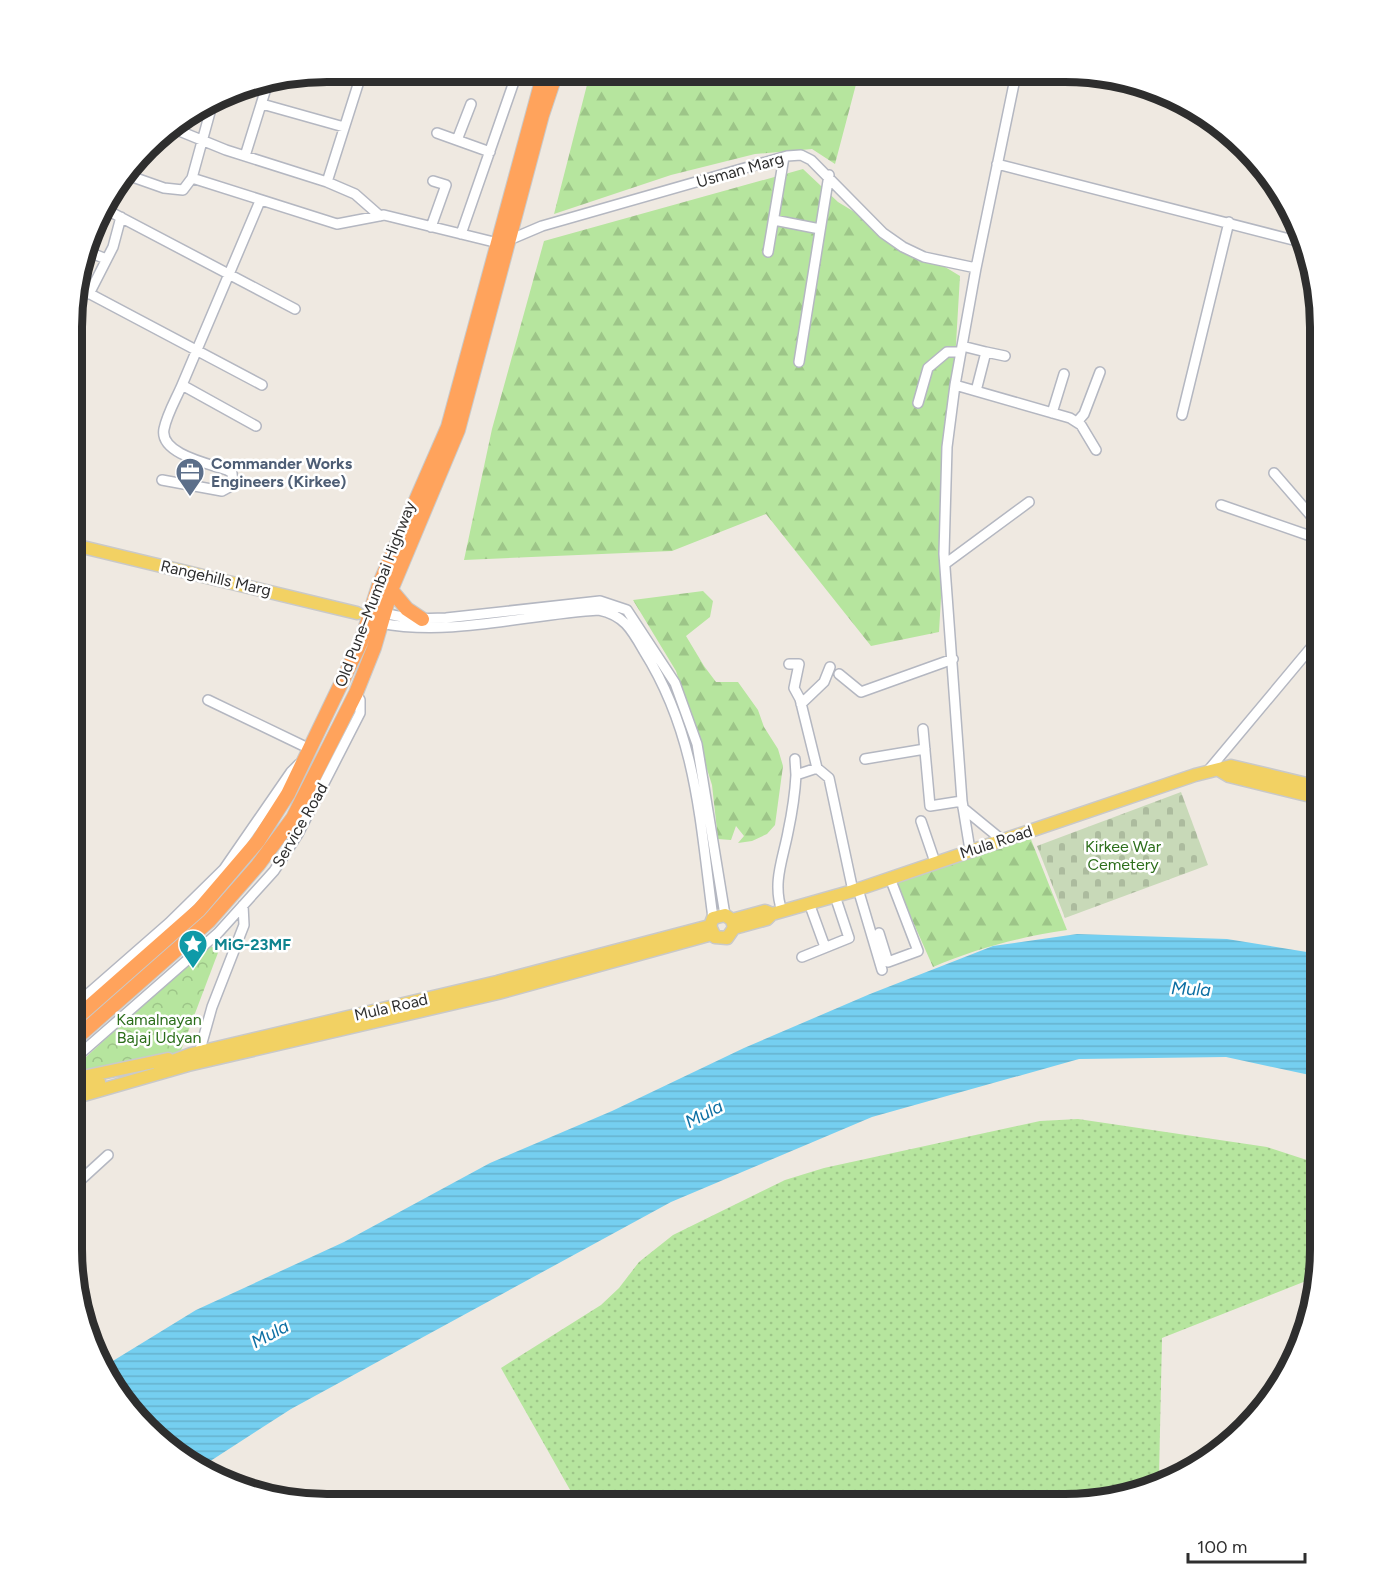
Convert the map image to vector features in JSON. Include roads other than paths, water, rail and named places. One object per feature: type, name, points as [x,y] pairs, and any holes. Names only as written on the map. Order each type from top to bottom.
[{"type":"highway","name":"Old Pune–Mumbai Highway","points":[[82,1033],[209,921],[258,865],[293,818],[356,693],[371,616],[391,590],[458,430],[542,82]]},
{"type":"highway","name":"Old Pune–Mumbai Highway","points":[[82,1013],[199,910],[216,892],[280,810],[361,642],[448,427],[553,82]]},
{"type":"highway","points":[[391,590],[407,609],[423,619]]},
{"type":"main road","name":"Rangehills Marg","points":[[82,547],[371,616]]},
{"type":"main road","name":"Mula Road","points":[[82,1086],[158,1067],[181,1057],[197,1058],[721,924],[767,919],[777,912],[856,890],[970,850],[1213,771]]},
{"type":"main road","points":[[1213,771],[1310,791]]},
{"type":"main road","points":[[82,1076],[181,1057]]},
{"type":"main road","points":[[82,1095],[197,1058]]},
{"type":"street","points":[[327,182],[356,82]]},
{"type":"street","points":[[461,234],[514,82]]},
{"type":"street","points":[[970,850],[963,804],[945,564],[947,447],[961,349],[1014,82]]},
{"type":"street","points":[[245,156],[266,91]]},
{"type":"street","points":[[262,104],[344,127]]},
{"type":"street","points":[[457,140],[471,104]]},
{"type":"street","points":[[134,178],[164,188],[183,190],[192,178],[210,113]]},
{"type":"street","points":[[181,132],[201,141],[327,182],[355,194],[380,216]]},
{"type":"street","points":[[437,133],[490,152]]},
{"type":"street","name":"Usman Marg","points":[[503,241],[542,226],[784,157],[801,155],[812,160],[829,175],[884,233],[903,247],[924,257],[976,268]]},
{"type":"street","points":[[768,252],[784,157]]},
{"type":"street","points":[[997,164],[1293,240]]},
{"type":"street","points":[[799,362],[829,175]]},
{"type":"street","points":[[192,178],[338,224],[380,216],[503,241]]},
{"type":"street","points":[[431,227],[446,186],[433,181]]},
{"type":"street","points":[[162,480],[222,491],[233,485],[232,473],[176,451],[166,441],[164,431],[195,351],[260,201]]},
{"type":"street","points":[[111,212],[295,309]]},
{"type":"street","points":[[89,294],[113,247],[121,217]]},
{"type":"street","points":[[774,220],[820,229]]},
{"type":"street","points":[[1182,415],[1229,222]]},
{"type":"street","points":[[94,254],[106,259]]},
{"type":"street","points":[[86,292],[262,385]]},
{"type":"street","points":[[918,403],[928,368],[947,352],[961,349],[1005,356]]},
{"type":"street","points":[[976,391],[986,352]]},
{"type":"street","points":[[1077,422],[1084,414],[1100,372]]},
{"type":"street","points":[[1052,413],[1064,374]]},
{"type":"street","points":[[182,385],[256,426]]},
{"type":"street","points":[[955,385],[1077,422],[1096,450]]},
{"type":"street","points":[[1274,472],[1310,514]]},
{"type":"street","points":[[945,564],[1029,502]]},
{"type":"street","points":[[1221,505],[1310,536]]},
{"type":"street","points":[[371,616],[423,619],[591,601],[608,602],[627,610],[675,683],[697,744],[721,924]]},
{"type":"street","points":[[371,616],[413,628],[446,627],[599,610],[621,618],[667,687],[688,747],[721,924]]},
{"type":"street","points":[[1213,771],[1310,649]]},
{"type":"street","points":[[839,674],[861,692],[953,659]]},
{"type":"street","points":[[789,664],[799,664],[798,674],[793,684],[801,704],[817,768],[829,778],[856,890],[882,970]]},
{"type":"street","points":[[801,704],[824,682],[830,667]]},
{"type":"street","name":"Service Road","points":[[82,1052],[218,933],[274,871],[298,834],[360,713],[360,700],[356,693]]},
{"type":"street","points":[[82,999],[169,923],[224,869],[291,772],[307,754],[208,700]]},
{"type":"street","points":[[923,729],[930,806],[963,804],[1002,840]]},
{"type":"street","points":[[865,759],[925,749]]},
{"type":"street","points":[[777,912],[777,880],[788,833],[796,775],[795,759]]},
{"type":"street","points":[[796,775],[817,768]]},
{"type":"street","points":[[921,821],[934,862]]},
{"type":"street","points":[[879,933],[888,962],[918,951],[890,878]]},
{"type":"street","points":[[802,957],[849,938],[835,896]]},
{"type":"street","points":[[810,903],[825,947]]},
{"type":"street","points":[[197,1058],[212,1007],[244,925],[243,905]]},
{"type":"street","points":[[82,1179],[108,1155]]},
{"type":"water","name":"Mula","points":[[1077,934],[1227,939],[1310,953],[1310,1075],[1226,1057],[1079,1059],[872,1117],[671,1202],[291,1409],[207,1463],[154,1423],[133,1398],[110,1363],[196,1310],[344,1242],[490,1163],[612,1111],[744,1048],[870,994],[993,946]]},
{"type":"place","name":"Commander Works Engineers (Kirkee)","points":[[190,498]]},
{"type":"place","name":"MiG-23MF","points":[[193,970]]},
{"type":"park label","name":"Kirkee War Cemetery","points":[[1123,855]]},
{"type":"park label","name":"Kamalnayan Bajaj Udyan","points":[[159,1028]]}]
